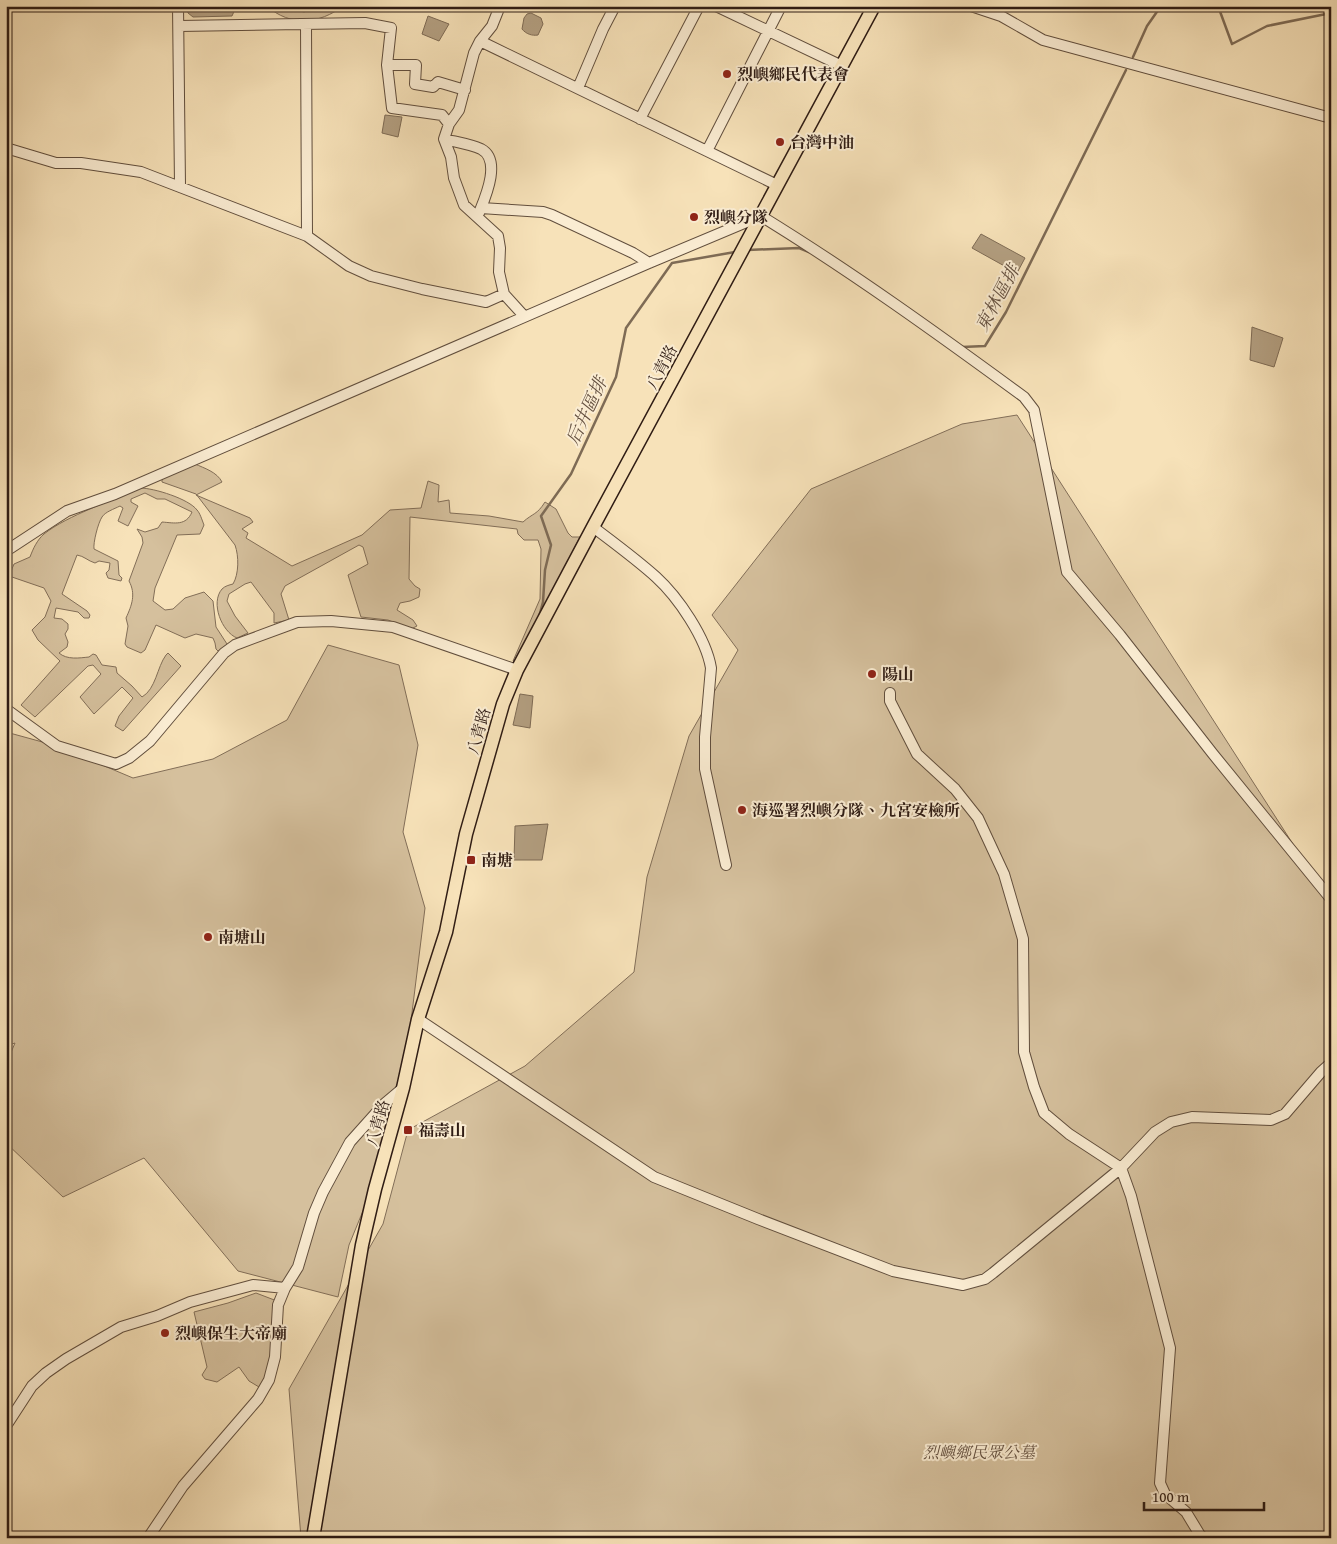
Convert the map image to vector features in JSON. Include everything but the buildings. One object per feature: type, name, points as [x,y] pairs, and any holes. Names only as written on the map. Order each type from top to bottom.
[{"type":"main road","name":"八青路","points":[[313,1538],[362,1245],[375,1189],[403,1088],[418,1019],[446,932],[466,834],[502,704],[517,670],[593,527],[874,6]]},
{"type":"street","points":[[178,6],[180,186]]},
{"type":"street","points":[[500,6],[492,26],[480,41],[474,53],[459,110],[449,124],[444,139],[451,157],[454,178],[464,205],[480,213],[498,236],[500,248],[499,272],[504,294],[524,316]]},
{"type":"street","points":[[541,6],[547,6]]},
{"type":"street","points":[[578,88],[615,6]]},
{"type":"street","points":[[640,119],[699,6]]},
{"type":"street","points":[[716,6],[842,66]]},
{"type":"street","points":[[706,150],[781,6]]},
{"type":"street","points":[[971,6],[1001,16],[1043,40],[1331,118]]},
{"type":"street","points":[[178,26],[365,23],[391,28],[386,65],[392,108],[442,115],[449,124]]},
{"type":"street","points":[[306,24],[307,236]]},
{"type":"street","points":[[480,41],[777,185]]},
{"type":"street","points":[[386,65],[416,65],[415,84],[433,86],[438,82],[464,90]]},
{"type":"street","points":[[444,139],[483,150],[490,158],[492,174],[480,213]]},
{"type":"street","points":[[6,148],[56,163],[81,163],[141,172],[307,236],[349,266],[371,276],[486,302],[504,294]]},
{"type":"street","points":[[480,213],[543,212],[632,253],[649,263]]},
{"type":"street","points":[[6,552],[67,511],[116,494],[524,316],[761,216],[818,251],[1024,398],[1034,410],[1068,572],[1331,899]]},
{"type":"street","points":[[593,527],[658,578],[684,609],[710,658],[711,668],[704,769],[726,865]]},
{"type":"street","points":[[6,709],[57,746],[116,764],[129,758],[150,741],[224,653],[235,645],[297,622],[330,622],[393,627],[517,670]]},
{"type":"street","points":[[890,693],[890,701],[917,754],[956,789],[978,818],[1004,874],[1023,939],[1024,1052],[1044,1113],[1069,1134],[1121,1168],[1132,1196],[1170,1348],[1160,1483],[1165,1494],[1186,1512],[1200,1535],[1204,1538]]},
{"type":"street","points":[[418,1019],[654,1177],[767,1223],[893,1270],[964,1285],[984,1279],[1121,1168],[1155,1132],[1171,1122],[1192,1117],[1272,1120],[1284,1114],[1320,1072],[1331,1063]]},
{"type":"street","points":[[148,1538],[183,1486],[258,1399],[269,1380],[275,1357],[278,1305],[285,1288],[298,1267],[314,1213],[323,1192],[350,1142],[384,1104],[403,1088]]},
{"type":"street","points":[[6,1426],[32,1386],[46,1373],[66,1359],[121,1328],[190,1302],[253,1285],[285,1288]]},
{"type":"green space","points":[[267,6],[283,6],[304,12],[323,6],[343,6],[325,17],[305,21],[285,17]]},
{"type":"green space","name":"烈嶼鄉民眾公墓","points":[[1017,415],[1318,883],[1331,899],[1331,1538],[301,1538],[289,1389],[383,1224],[408,1130],[525,1066],[634,972],[647,877],[689,736],[738,650],[712,615],[811,489],[962,424]]},
{"type":"green space","points":[[195,464],[214,473],[222,482],[197,495],[162,482],[162,478]]},
{"type":"green space","points":[[428,481],[439,485],[438,502],[449,500],[450,513],[489,516],[523,522],[537,512],[545,502],[556,509],[572,537],[580,537],[516,661],[513,661],[540,599],[541,549],[538,540],[524,540],[518,534],[517,529],[410,517],[409,579],[420,589],[419,597],[400,603],[397,610],[413,620],[417,626],[411,629],[388,620],[361,617],[348,575],[368,564],[363,547],[359,545],[285,586],[281,594],[289,620],[274,623],[274,613],[251,582],[229,594],[227,601],[235,616],[248,633],[237,638],[222,624],[217,602],[222,589],[233,584],[235,580],[238,560],[235,545],[197,495],[250,518],[253,522],[242,529],[248,533],[246,538],[292,566],[362,535],[390,510],[421,508]]},
{"type":"green space","points":[[140,488],[162,492],[187,502],[198,511],[204,525],[200,534],[177,535],[155,588],[153,601],[165,610],[173,609],[185,598],[204,592],[213,601],[216,627],[227,644],[225,648],[218,651],[213,638],[196,634],[185,638],[156,625],[145,650],[141,653],[127,647],[125,644],[128,626],[126,618],[133,595],[129,581],[143,543],[137,529],[145,532],[158,528],[162,522],[180,523],[187,520],[192,512],[165,499],[157,499],[145,493],[131,499],[131,502],[138,506],[128,526],[118,521],[123,508],[120,506],[103,515],[96,533],[94,549],[118,561],[121,581],[108,578],[106,573],[109,570],[110,563],[99,561],[95,563],[77,555],[62,594],[90,615],[89,618],[84,618],[78,612],[56,608],[54,618],[62,619],[68,624],[65,634],[68,642],[67,647],[59,653],[73,658],[96,655],[102,665],[116,667],[117,673],[142,697],[150,689],[168,653],[181,666],[123,731],[115,726],[119,716],[133,698],[122,687],[94,714],[80,697],[101,674],[93,665],[88,666],[35,717],[21,705],[60,661],[38,640],[32,630],[45,617],[51,601],[44,588],[9,576],[14,564],[30,557],[39,539],[54,527]]},
{"type":"green space","points":[[328,645],[399,665],[418,745],[403,832],[425,908],[409,1037],[381,1167],[349,1245],[338,1297],[238,1271],[144,1158],[63,1197],[6,1143],[6,1064],[15,1043],[6,1046],[6,732],[57,746],[133,778],[213,759],[287,720]]},
{"type":"green space","points":[[256,1293],[277,1301],[274,1312],[270,1356],[265,1377],[259,1387],[249,1381],[239,1367],[217,1382],[205,1379],[202,1375],[207,1367],[194,1312]]},
{"type":"shaded area","points":[[186,6],[236,7],[232,16],[193,17],[188,13]]},
{"type":"shaded area","points":[[531,13],[541,18],[543,24],[538,35],[529,34],[522,29],[524,18],[527,14]]},
{"type":"shaded area","points":[[428,16],[449,24],[439,41],[422,34]]},
{"type":"shaded area","points":[[385,115],[402,117],[398,137],[382,133]]},
{"type":"shaded area","points":[[981,234],[1025,258],[1017,273],[972,248]]},
{"type":"shaded area","points":[[1252,327],[1283,338],[1274,367],[1250,360]]},
{"type":"shaded area","points":[[520,694],[533,696],[530,728],[513,725]]},
{"type":"shaded area","points":[[548,824],[542,860],[514,860],[515,826]]},
{"type":"waterway","name":"東林區排","points":[[1133,57],[1147,26],[1161,6]]},
{"type":"waterway","name":"東林區排","points":[[1218,6],[1232,44],[1267,26],[1331,13]]},
{"type":"waterway","name":"東林區排","points":[[962,347],[985,346],[1006,312],[1126,70]]},
{"type":"waterway","name":"東林區排","points":[[748,250],[799,248],[809,252]]},
{"type":"waterway","name":"后井區排","points":[[539,617],[543,602],[545,570],[551,545],[541,516],[571,474],[616,377],[626,328],[672,263],[735,252]]},
{"type":"place","name":"烈嶼鄉民代表會","points":[[727,74]]},
{"type":"place","name":"台灣中油","points":[[780,142]]},
{"type":"place","name":"烈嶼分隊","points":[[694,217]]},
{"type":"place","name":"陽山","points":[[872,674]]},
{"type":"place","name":"海巡署烈嶼分隊、九宮安檢所","points":[[742,810]]},
{"type":"place","name":"南塘","points":[[471,860]]},
{"type":"place","name":"南塘山","points":[[208,937]]},
{"type":"place","name":"福壽山","points":[[408,1130]]},
{"type":"place","name":"烈嶼保生大帝廟","points":[[165,1333]]}]
